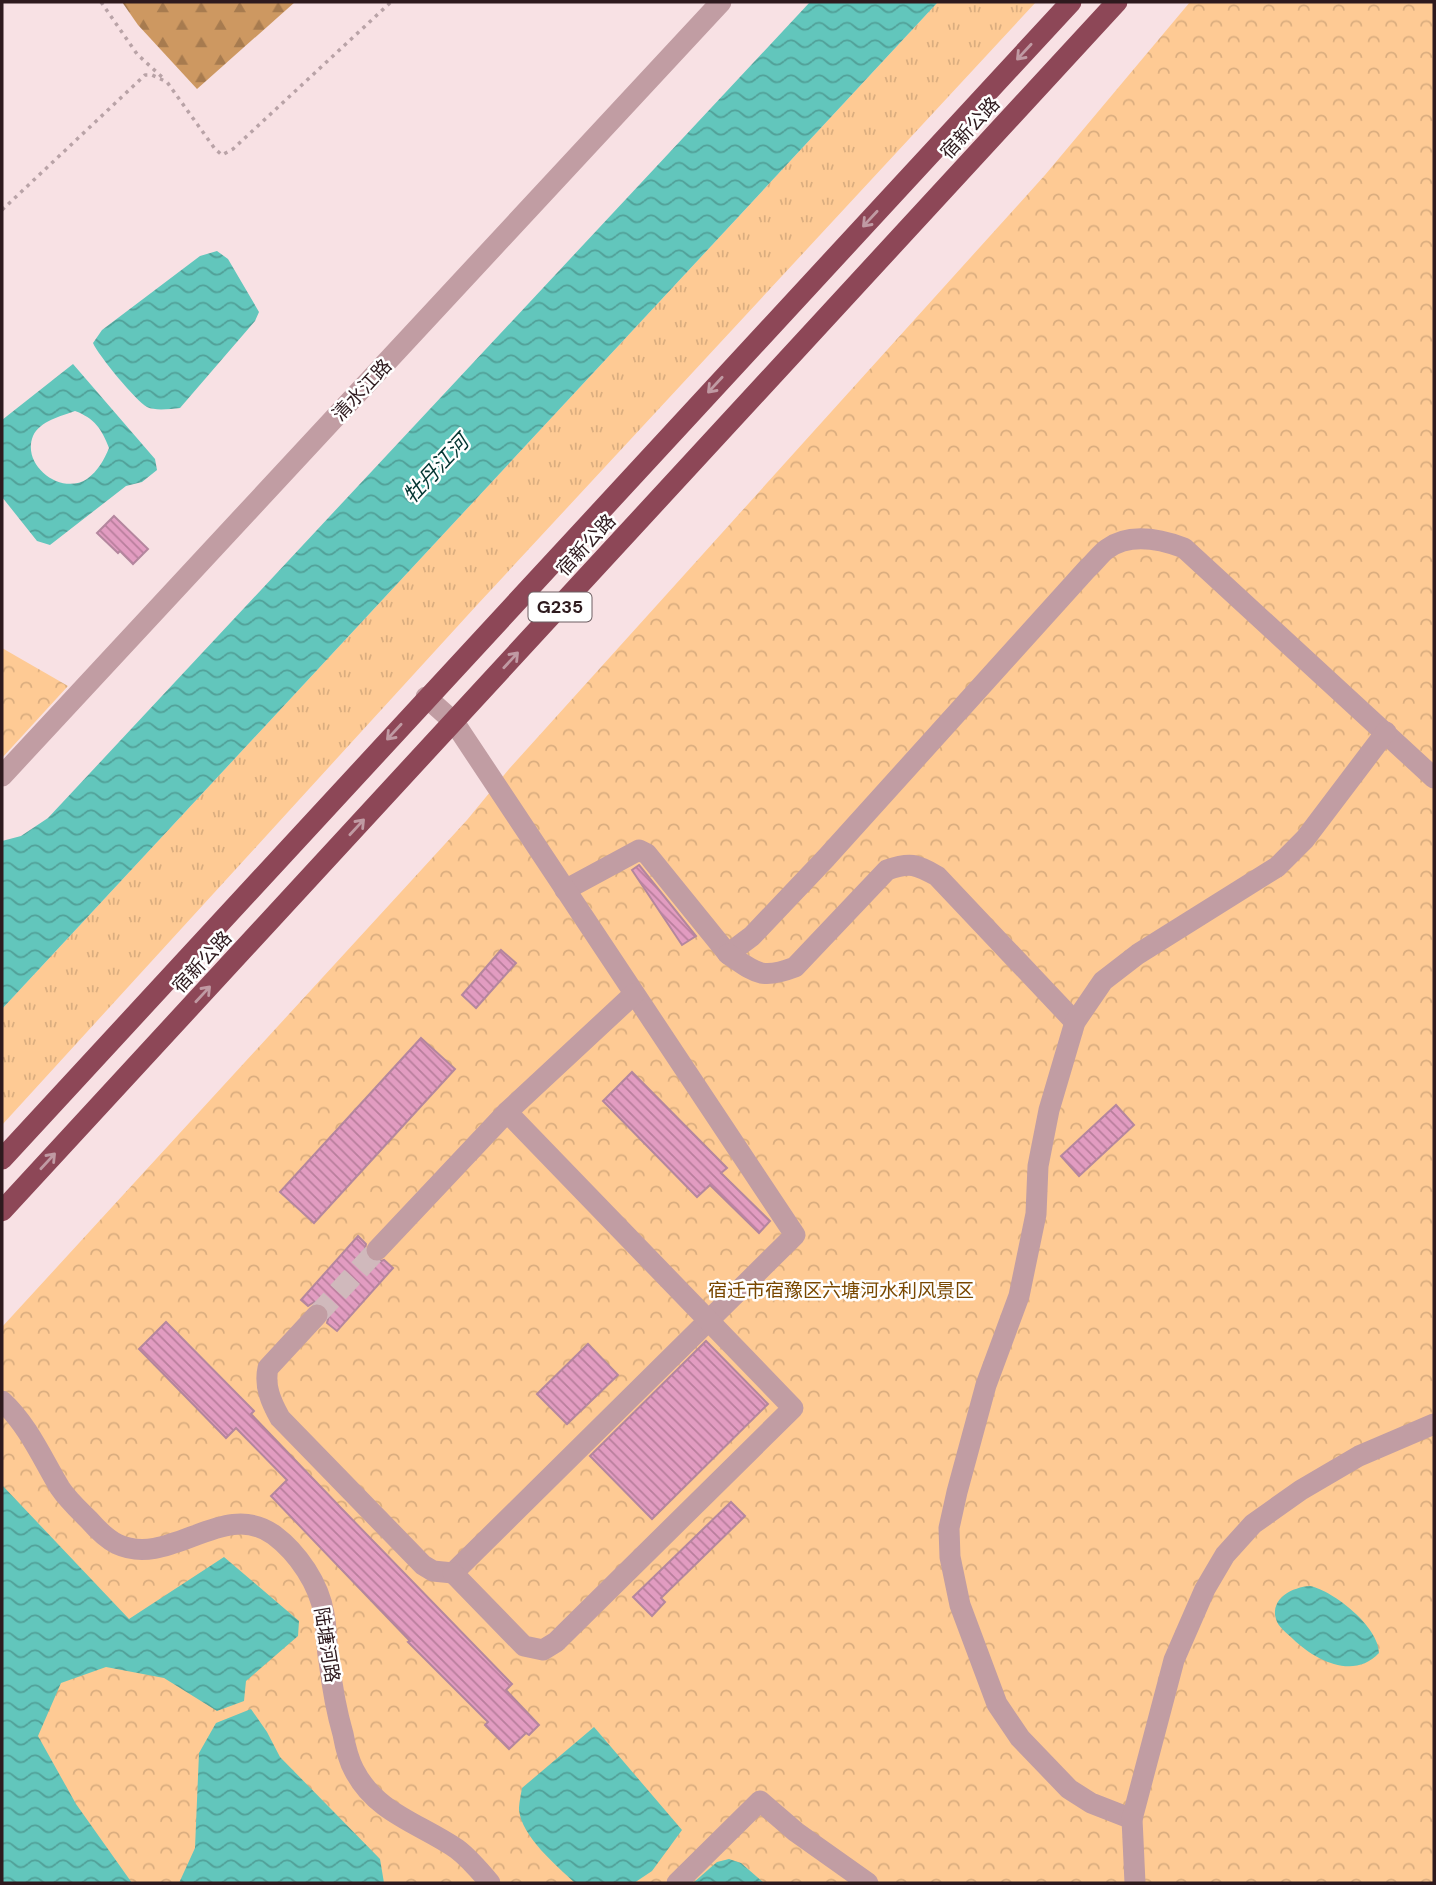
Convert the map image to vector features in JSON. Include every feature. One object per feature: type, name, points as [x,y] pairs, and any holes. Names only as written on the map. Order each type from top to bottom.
[{"type":"highway","name":"宿新公路","points":[[2,1159],[426,697],[1071,2]]},
{"type":"highway","name":"宿新公路","points":[[2,1211],[1117,2]]},
{"type":"street","name":"清水江路","points":[[2,776],[721,2]]},
{"type":"street","points":[[728,954],[752,936],[817,868],[1087,569],[1107,549],[1130,539],[1167,542],[1184,548],[1434,778]]},
{"type":"street","points":[[426,697],[454,722],[794,1235],[453,1573]]},
{"type":"street","points":[[1132,1819],[1091,1803],[1069,1789],[1020,1738],[997,1704],[960,1605],[950,1557],[949,1528],[957,1492],[986,1385],[1019,1296],[1036,1214],[1038,1166],[1049,1110],[1075,1022],[1104,981],[1138,954],[1277,867],[1305,839],[1386,732]]},
{"type":"street","points":[[565,890],[639,850],[647,854],[728,954],[758,974],[779,973],[796,967],[887,870],[903,864],[918,865],[937,876],[1075,1022]]},
{"type":"street","points":[[377,1250],[507,1112],[634,994]]},
{"type":"street","points":[[317,1315],[268,1368],[266,1379],[280,1418],[423,1565],[433,1571],[453,1573],[524,1646],[544,1650],[566,1632],[793,1408],[507,1112]]},
{"type":"street","name":"陆塘河路","points":[[2,1401],[12,1410],[31,1438],[61,1489],[95,1526],[116,1544],[148,1550],[219,1526],[244,1525],[263,1529],[286,1546],[298,1558],[315,1585],[324,1612],[337,1712],[353,1769],[368,1791],[386,1809],[460,1851],[490,1883]]},
{"type":"street","points":[[1135,1883],[1132,1819],[1174,1660],[1205,1589],[1225,1555],[1253,1524],[1301,1490],[1359,1456],[1434,1424]]},
{"type":"street","points":[[677,1883],[760,1801],[796,1832],[868,1883]]},
{"type":"path","points":[[101,2],[137,54],[167,82],[222,155],[233,149],[391,2]]},
{"type":"path","points":[[2,210],[145,75],[152,75],[167,82]]},
{"type":"green space","points":[[122,2],[295,2],[197,89],[138,25]]},
{"type":"green space","points":[[938,2],[1036,2],[477,605],[2,1125],[2,1009]]},
{"type":"green space","name":"宿迁市宿豫区六塘河水利风景区","points":[[1190,2],[1434,2],[1434,1883],[2,1883],[2,1327],[467,820],[509,769],[1045,175]]},
{"type":"green space","points":[[2,648],[68,686],[2,758]]},
{"type":"water","name":"牡丹江河","points":[[810,2],[938,2],[2,1009],[2,841],[21,836],[48,818]]},
{"type":"water","points":[[217,251],[228,259],[259,312],[255,321],[180,408],[147,407],[118,378],[93,343],[102,330],[200,256]]},
{"type":"water","points":[[73,364],[155,459],[157,470],[142,482],[126,486],[50,545],[37,541],[2,497],[2,420]],"holes":[[[75,411],[96,425],[109,448],[100,465],[87,479],[66,484],[55,481],[38,467],[31,447],[33,436],[41,426]]]},
{"type":"water","points":[[2,1485],[129,1619],[224,1557],[299,1621],[298,1636],[246,1681],[244,1701],[217,1711],[164,1678],[106,1667],[61,1683],[38,1736],[76,1804],[132,1883],[2,1883]]},
{"type":"water","points":[[1310,1586],[1331,1595],[1354,1612],[1372,1632],[1379,1653],[1358,1665],[1335,1664],[1302,1647],[1283,1630],[1277,1622],[1276,1605],[1290,1591]]},
{"type":"water","points":[[251,1709],[280,1757],[380,1859],[384,1883],[179,1883],[195,1848],[199,1753],[216,1723]]},
{"type":"water","points":[[594,1727],[682,1830],[652,1871],[634,1883],[575,1883],[541,1850],[521,1820],[519,1810],[522,1788]]},
{"type":"water","points":[[729,1859],[741,1863],[764,1883],[693,1883],[717,1862]]},
{"type":"building","points":[[114,516],[148,549],[133,564],[97,533]]},
{"type":"building","points":[[639,865],[696,936],[682,945],[632,870]]},
{"type":"building","points":[[501,950],[516,963],[476,1008],[462,995]]},
{"type":"building","points":[[421,1038],[455,1069],[314,1223],[280,1192]]},
{"type":"building","points":[[632,1072],[727,1168],[721,1173],[770,1221],[759,1233],[710,1185],[697,1197],[603,1101]]},
{"type":"building","points":[[1116,1105],[1134,1125],[1079,1176],[1061,1156]]},
{"type":"building","points":[[358,1236],[366,1244],[364,1253],[369,1260],[375,1263],[384,1260],[393,1268],[337,1331],[327,1323],[330,1312],[325,1305],[314,1302],[308,1306],[301,1300]]},
{"type":"building","points":[[166,1322],[254,1411],[251,1414],[512,1684],[506,1690],[539,1725],[529,1735],[526,1733],[509,1749],[485,1725],[488,1722],[408,1642],[410,1641],[271,1496],[287,1480],[236,1428],[226,1438],[139,1349]]},
{"type":"building","points":[[706,1341],[768,1404],[652,1519],[590,1456]]},
{"type":"building","points":[[588,1344],[618,1375],[567,1424],[537,1394]]},
{"type":"building","points":[[731,1502],[745,1516],[661,1598],[665,1602],[652,1616],[633,1597]]},
{"type":"tunnel","points":[[317,1315],[377,1250]]}]
